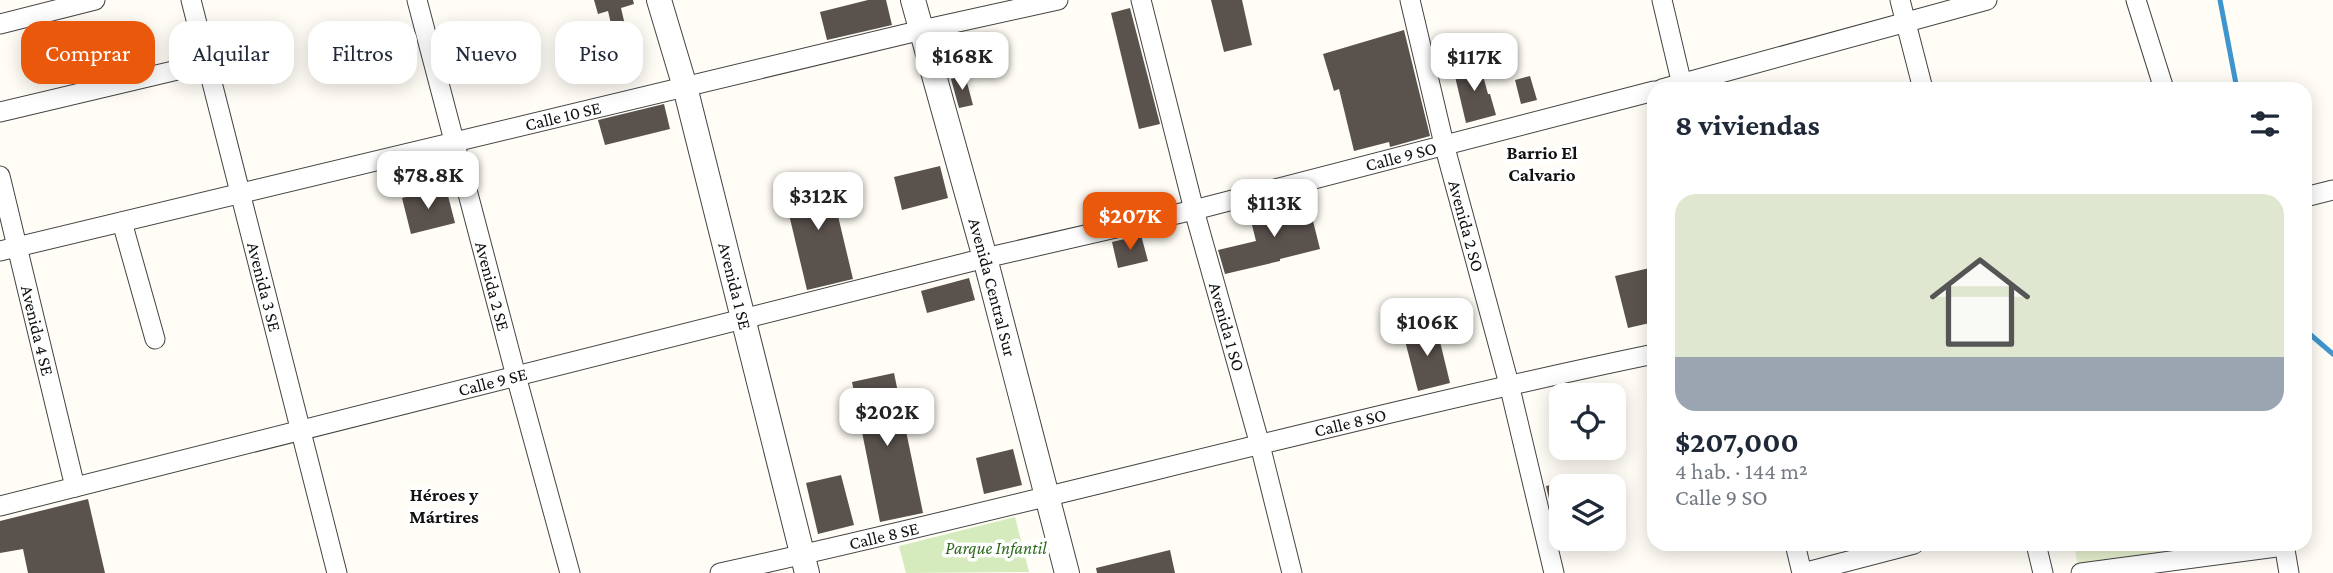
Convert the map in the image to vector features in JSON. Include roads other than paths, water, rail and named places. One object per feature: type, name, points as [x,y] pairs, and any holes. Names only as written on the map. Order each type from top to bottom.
[{"type":"street","points":[[0,24],[95,0]]},
{"type":"street","name":"Avenida 3 SE","points":[[191,0],[196,21]]},
{"type":"street","name":"Avenida 2 SE","points":[[418,0],[570,573]]},
{"type":"street","name":"Avenida 1 SE","points":[[659,0],[685,87],[805,564]]},
{"type":"street","name":"Avenida Central Sur","points":[[913,0],[1049,496],[1067,573]]},
{"type":"street","name":"Calle 10 SE","points":[[8,249],[922,30],[1058,0]]},
{"type":"street","name":"Avenida 1 SO","points":[[1141,0],[1194,210],[1260,445],[1292,573]]},
{"type":"street","name":"Avenida 2 SO","points":[[1410,0],[1444,144],[1509,384],[1554,573]]},
{"type":"street","points":[[1662,0],[1681,82]]},
{"type":"street","points":[[1900,0],[1921,82]]},
{"type":"street","points":[[1699,82],[1987,0]]},
{"type":"street","points":[[2136,0],[2162,82]]},
{"type":"street","points":[[0,112],[169,72]]},
{"type":"street","name":"Avenida 3 SE","points":[[212,84],[337,573]]},
{"type":"street","name":"Calle 9 SO","points":[[985,258],[1194,210],[1647,93]]},
{"type":"street","name":"Avenida 4 SE","points":[[0,176],[8,249],[75,486]]},
{"type":"street","points":[[2312,195],[2333,190]]},
{"type":"street","points":[[122,222],[155,339]]},
{"type":"street","name":"Calle 9 SE","points":[[0,506],[985,258]]},
{"type":"street","name":"Calle 8 SO","points":[[1049,496],[1509,384],[1647,355]]},
{"type":"street","name":"Calle 8 SE","points":[[720,573],[805,564],[1049,496]]},
{"type":"street","points":[[1797,551],[1803,573],[1887,551]]},
{"type":"street","points":[[2038,551],[2043,573]]},
{"type":"street","points":[[2081,573],[2240,551]]},
{"type":"street","points":[[2285,551],[2289,573]]},
{"type":"waterway","points":[[2220,0],[2236,82]]},
{"type":"waterway","points":[[2312,336],[2333,354]]},
{"type":"district","name":"Barrio El Calvario","points":[[1542,163]]},
{"type":"district","name":"Héroes y Mártires","points":[[444,505]]},
{"type":"park label","name":"Parque Infantil","points":[[996,548]]}]
